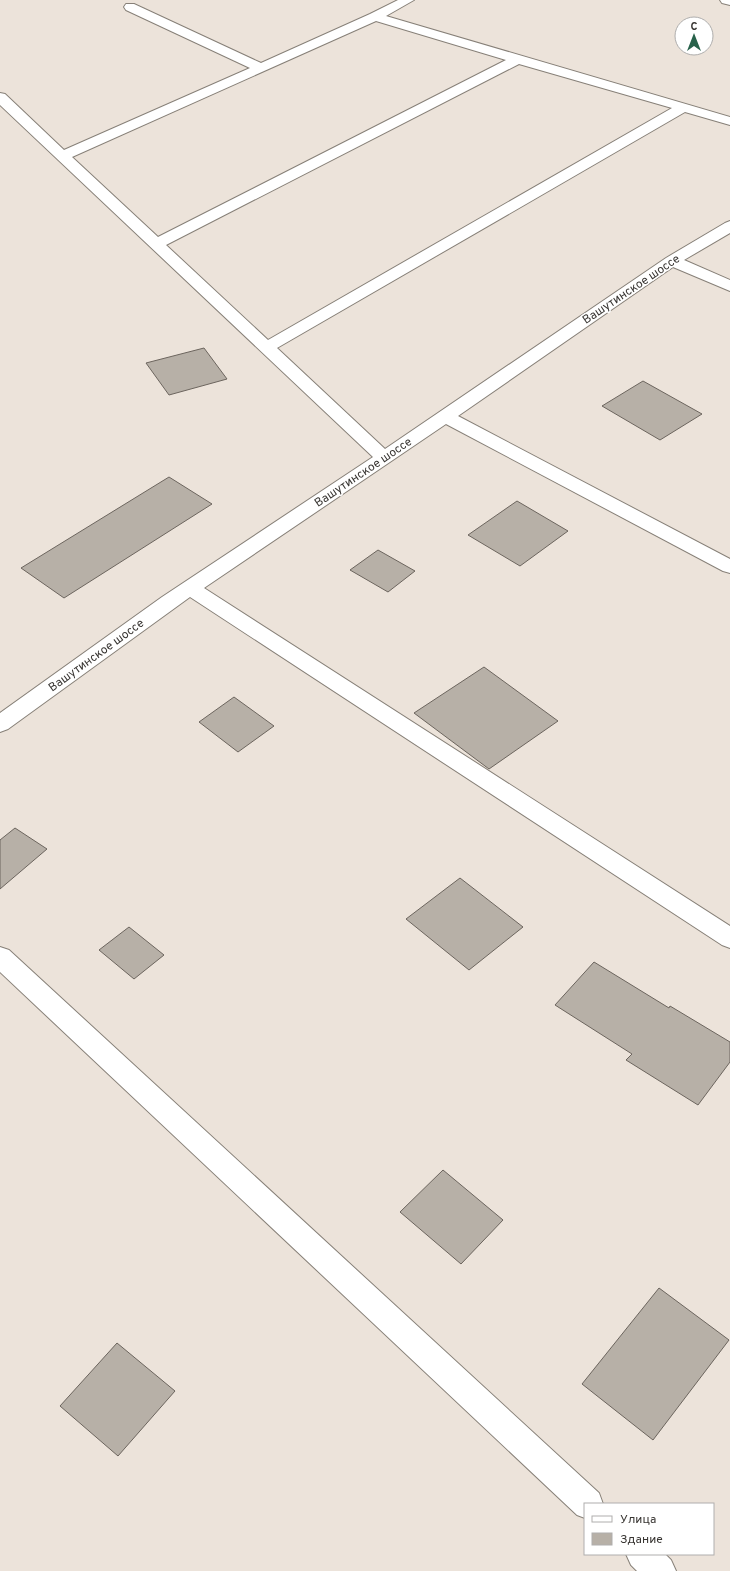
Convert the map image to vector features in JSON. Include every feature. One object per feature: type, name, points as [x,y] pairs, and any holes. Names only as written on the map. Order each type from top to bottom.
[{"type":"street","points":[[62,156],[375,17],[408,0]]},
{"type":"street","points":[[726,0],[730,1]]},
{"type":"street","points":[[130,7],[260,68]]},
{"type":"street","points":[[375,17],[730,121]]},
{"type":"street","points":[[155,244],[518,59]]},
{"type":"street","points":[[0,98],[384,458]]},
{"type":"street","points":[[266,348],[684,107]]},
{"type":"street","name":"Вашутинское шоссе","points":[[0,724],[190,588],[384,458],[672,261],[730,226]]},
{"type":"street","points":[[672,261],[730,286]]},
{"type":"street","points":[[445,416],[730,567]]},
{"type":"street","points":[[190,588],[730,938]]},
{"type":"street","points":[[0,957],[587,1503]]},
{"type":"street","points":[[643,1555],[660,1571]]},
{"type":"building","points":[[204,348],[227,379],[169,395],[146,363]]},
{"type":"building","points":[[643,381],[702,414],[660,440],[602,406]]},
{"type":"building","points":[[169,477],[212,504],[64,598],[21,568]]},
{"type":"building","points":[[517,501],[568,531],[520,566],[468,535]]},
{"type":"building","points":[[378,550],[415,571],[388,592],[350,570]]},
{"type":"building","points":[[484,667],[558,721],[489,769],[414,713]]},
{"type":"building","points":[[234,697],[274,726],[238,752],[199,722]]},
{"type":"building","points":[[15,828],[47,849],[0,889],[0,840]]},
{"type":"building","points":[[460,878],[523,927],[469,970],[406,919]]},
{"type":"building","points":[[129,927],[164,955],[134,979],[99,950]]},
{"type":"building","points":[[594,962],[669,1008],[670,1006],[730,1042],[730,1062],[698,1105],[626,1060],[632,1054],[555,1005]]},
{"type":"building","points":[[443,1170],[503,1220],[461,1264],[400,1212]]},
{"type":"building","points":[[659,1288],[729,1340],[653,1440],[582,1384]]},
{"type":"building","points":[[117,1343],[175,1391],[118,1456],[60,1406]]}]
